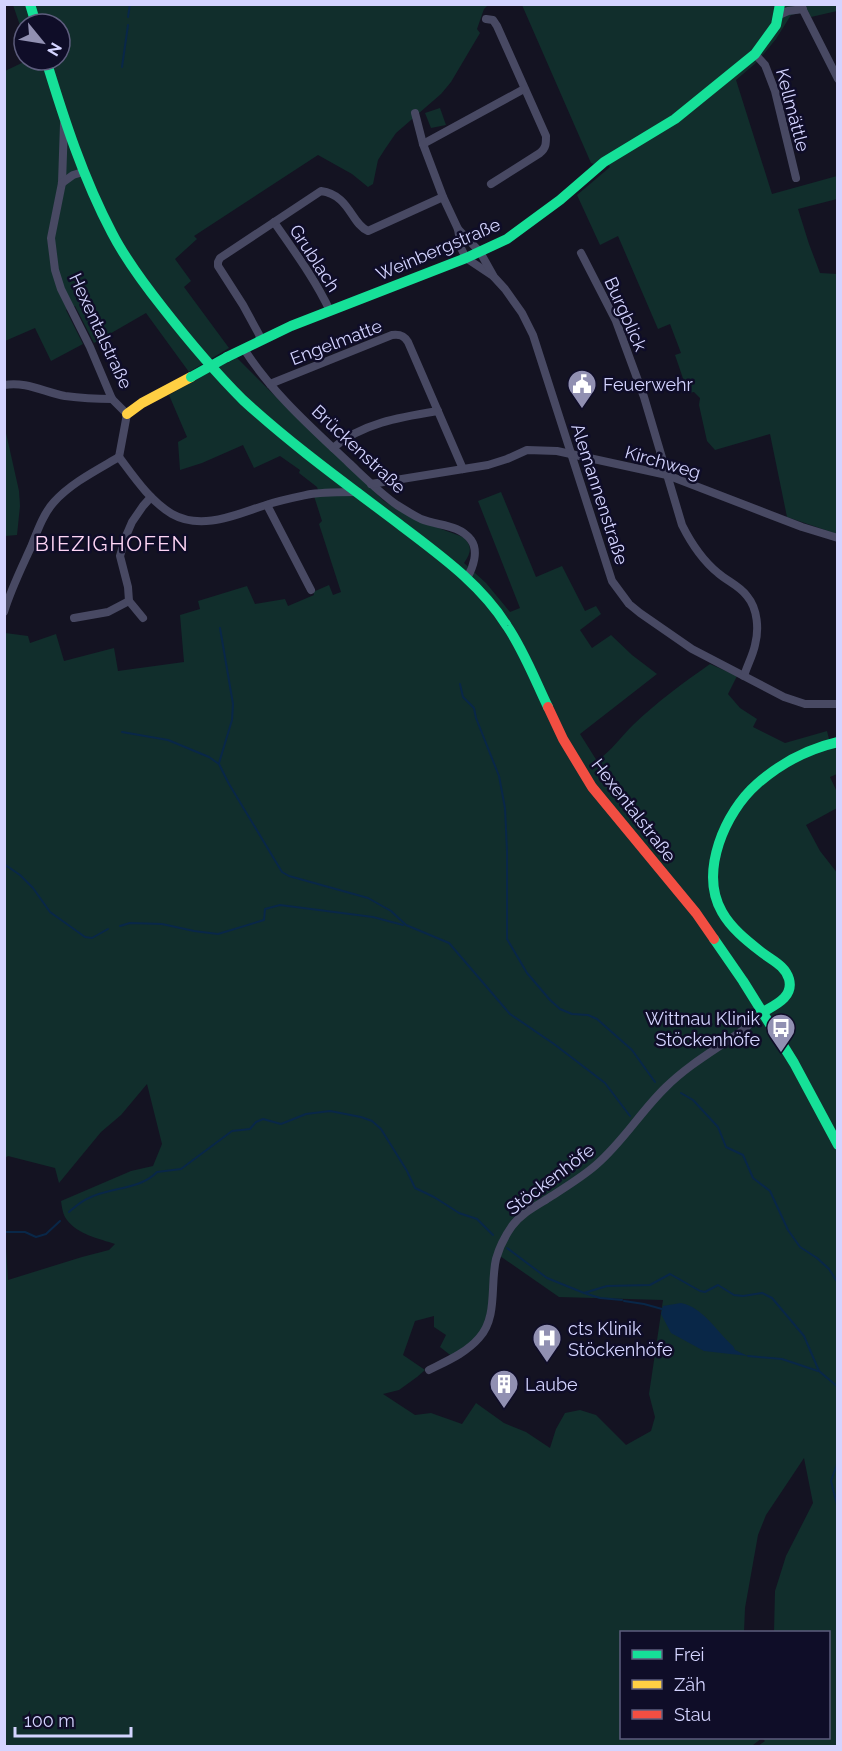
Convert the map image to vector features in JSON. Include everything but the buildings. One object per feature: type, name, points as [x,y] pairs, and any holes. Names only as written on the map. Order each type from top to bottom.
[{"type":"main road","name":"Weinbergstraße","points":[[127,414],[142,403],[262,340],[480,252],[520,230],[604,162],[675,119],[755,54],[776,25],[779,10]]},
{"type":"main road","name":"Hexentalstraße","points":[[50,72],[83,172],[112,234],[133,269],[189,341],[245,402],[294,444],[405,527],[466,578],[490,603],[507,625],[563,739],[592,787],[696,913],[763,1012],[794,1063],[837,1145]]},
{"type":"main road","points":[[763,1012],[785,998],[790,983],[779,963],[743,935],[723,914],[714,889],[713,874],[718,848],[732,816],[756,785],[781,765],[805,753],[837,742]]},
{"type":"street","name":"Weinbergstraße","points":[[779,10],[788,11],[802,7]]},
{"type":"street","points":[[802,7],[837,80]]},
{"type":"street","points":[[486,19],[493,20],[498,26],[546,136],[546,145],[540,153],[492,184]]},
{"type":"street","name":"Kellmättle","points":[[755,54],[765,65],[775,91],[796,178]]},
{"type":"street","points":[[423,144],[524,89]]},
{"type":"street","name":"Alemannenstraße","points":[[415,113],[423,144],[458,229],[465,258],[494,277]]},
{"type":"street","name":"Hexentalstraße","points":[[64,119],[62,183],[51,238],[55,270],[61,289],[112,399],[127,414],[119,457]]},
{"type":"street","points":[[62,183],[73,175],[83,172]]},
{"type":"street","points":[[262,340],[218,266],[220,258],[321,191],[344,202],[362,227],[368,231],[443,197]]},
{"type":"street","name":"Grublach","points":[[274,222],[308,271],[330,311]]},
{"type":"street","name":"Alemannenstraße","points":[[458,229],[480,252],[494,277],[522,313],[533,335],[612,581],[629,604],[692,649],[784,697],[805,704],[837,704]]},
{"type":"street","name":"Burgblick","points":[[581,253],[616,321],[649,412],[682,525],[705,561],[747,596],[754,608],[757,621],[755,646],[744,676]]},
{"type":"street","name":"Engelmatte","points":[[270,384],[392,335],[400,335],[408,342],[463,469]]},
{"type":"street","name":"Brückenstraße","points":[[244,349],[270,384],[371,484],[394,503],[423,520],[465,533],[473,542],[475,553],[474,562],[466,578]]},
{"type":"street","points":[[4,385],[26,384],[63,395],[112,399]]},
{"type":"street","points":[[333,448],[345,438],[397,418],[438,411]]},
{"type":"street","name":"Kirchweg","points":[[371,484],[463,469],[507,459],[527,450],[557,451],[667,475],[836,538],[837,547]]},
{"type":"street","points":[[4,612],[8,590],[53,503],[65,492],[119,457],[151,497],[174,515],[198,521],[219,519],[318,493],[358,492]]},
{"type":"street","points":[[143,618],[129,601],[120,556],[132,522],[151,497]]},
{"type":"street","points":[[267,505],[311,590]]},
{"type":"street","points":[[74,618],[108,612],[129,601]]},
{"type":"street","name":"Stöckenhöfe","points":[[429,1370],[469,1348],[486,1328],[491,1307],[496,1258],[501,1244],[522,1215],[598,1164],[670,1083],[687,1068],[744,1029],[763,1012]]},
{"type":"green space","points":[[13,5],[488,5],[484,9],[477,29],[480,33],[451,82],[441,94],[396,133],[378,160],[373,184],[368,187],[352,174],[318,155],[194,236],[197,239],[175,259],[191,281],[184,287],[229,348],[189,372],[146,313],[94,343],[75,306],[66,310],[83,344],[51,361],[35,328],[5,341],[5,71],[12,68],[12,72],[72,72],[72,12],[15,12]]},
{"type":"green space","points":[[522,5],[837,5],[837,11],[811,17],[808,11],[791,15],[776,39],[757,62],[736,80],[772,194],[837,176],[837,199],[798,209],[820,273],[837,274],[837,534],[787,517],[770,434],[715,450],[707,441],[699,405],[700,398],[694,392],[688,393],[675,355],[681,353],[670,324],[658,329],[618,236],[600,245],[577,195],[610,167],[604,158],[596,165],[591,163]]},
{"type":"green space","points":[[440,108],[446,125],[431,128],[425,113]]},
{"type":"green space","points":[[236,357],[384,501],[414,519],[463,537],[470,550],[464,563],[486,583],[510,612],[520,608],[478,501],[501,492],[536,577],[562,566],[585,611],[596,606],[601,614],[580,630],[592,648],[611,635],[657,674],[580,734],[597,761],[651,708],[710,664],[737,676],[728,694],[740,708],[757,719],[753,727],[785,743],[827,731],[831,747],[837,746],[837,774],[830,777],[837,792],[837,808],[806,825],[820,851],[838,874],[837,1746],[758,1746],[765,1741],[763,1739],[830,1739],[830,1631],[774,1631],[775,1591],[786,1556],[813,1503],[804,1458],[766,1515],[758,1535],[745,1608],[744,1631],[620,1631],[620,1739],[761,1739],[754,1746],[5,1746],[5,1232],[8,1280],[109,1250],[115,1244],[89,1235],[71,1225],[62,1209],[61,1201],[131,1171],[153,1166],[162,1144],[147,1084],[121,1115],[101,1132],[59,1183],[55,1168],[8,1156],[5,1158],[5,633],[28,636],[30,643],[56,634],[64,661],[114,648],[118,671],[184,662],[180,615],[200,609],[198,601],[247,586],[255,604],[285,599],[288,606],[314,595],[313,592],[329,585],[333,595],[341,592],[319,524],[322,521],[314,496],[318,490],[317,487],[299,473],[300,470],[280,456],[254,468],[243,445],[180,470],[178,442],[187,437],[169,395]],"holes":[[[500,1256],[559,1297],[663,1300],[649,1394],[655,1417],[651,1431],[626,1445],[596,1415],[580,1410],[565,1413],[556,1429],[550,1448],[526,1432],[504,1423],[476,1403],[462,1424],[431,1413],[415,1415],[383,1394],[399,1390],[425,1370],[403,1355],[415,1321],[434,1316],[434,1327],[446,1335],[440,1347],[454,1358],[486,1328]]]},
{"type":"green space","points":[[4,424],[19,491],[20,506],[17,535],[5,536]]},
{"type":"water","points":[[681,1303],[696,1309],[735,1350],[748,1356],[704,1351],[671,1333],[661,1314],[663,1306]]},
{"type":"waterway","points":[[128,17],[130,4]]},
{"type":"waterway","points":[[122,67],[128,25]]},
{"type":"waterway","points":[[219,763],[232,720],[233,704],[220,628]]},
{"type":"waterway","points":[[460,684],[463,697],[474,708],[499,776],[505,808],[507,939],[527,973],[550,1000],[560,1009],[572,1014],[588,1015],[597,1019],[632,1050],[655,1082]]},
{"type":"waterway","points":[[122,732],[168,740],[209,757],[219,764],[282,872],[289,876],[368,898],[391,911],[406,925],[449,943],[510,1014],[605,1083],[630,1116]]},
{"type":"waterway","points":[[4,864],[33,888],[50,912],[85,937],[92,938],[108,929]]},
{"type":"waterway","points":[[120,926],[130,923],[162,924],[218,934],[264,920],[265,909],[280,905],[373,917],[403,925]]},
{"type":"waterway","points":[[681,1093],[693,1100],[718,1127],[726,1147],[743,1155],[753,1178],[770,1191],[788,1230],[800,1247],[829,1269],[838,1283]]},
{"type":"waterway","points":[[69,1212],[97,1194],[134,1185],[157,1172],[181,1169],[232,1131],[250,1129],[256,1122],[263,1119],[281,1124],[306,1114],[330,1111],[372,1121],[381,1129],[415,1188],[459,1213],[477,1219],[493,1235]]},
{"type":"waterway","points":[[4,1232],[25,1232],[36,1237],[46,1234],[60,1221]]},
{"type":"waterway","points":[[507,1248],[547,1278],[584,1293],[607,1286],[650,1285],[670,1274],[700,1291],[705,1292],[718,1285],[734,1295],[762,1293],[772,1298],[804,1336],[819,1371],[838,1387]]},
{"type":"waterway","points":[[584,1293],[600,1298],[622,1300]]},
{"type":"waterway","points":[[624,1301],[662,1309]]},
{"type":"waterway","points":[[748,1356],[782,1359],[818,1371]]},
{"type":"waterway","points":[[838,1462],[831,1481],[838,1508]]},
{"type":"traffic: fast","points":[[30,4],[32,12]]},
{"type":"traffic: fast","points":[[227,357],[291,326],[466,258],[507,239],[560,200],[604,162],[675,119],[755,54],[776,25],[780,4]]},
{"type":"traffic: fast","points":[[50,72],[92,191],[123,253],[156,299],[182,332],[243,400],[300,448],[443,558],[484,596],[524,655],[548,707]]},
{"type":"traffic: fast","points":[[191,377],[227,357]]},
{"type":"traffic: fast","points":[[763,1012],[786,996],[789,991],[789,979],[781,966],[739,933],[722,912],[713,879],[719,844],[735,810],[757,784],[795,758],[838,742]]},
{"type":"traffic: fast","points":[[714,939],[794,1063],[838,1145]]},
{"type":"traffic: slow","points":[[127,414],[142,403],[191,377]]},
{"type":"traffic: jam","points":[[548,707],[563,739],[592,787],[696,913],[714,939]]},
{"type":"place","name":"Feuerwehr","points":[[582,410]]},
{"type":"place","name":"Wittnau Klinik Stöckenhöfe","points":[[781,1054]]},
{"type":"place","name":"cts Klinik Stöckenhöfe","points":[[547,1364]]},
{"type":"place","name":"Laube","points":[[504,1410]]},
{"type":"district","name":"BIEZIGHOFEN","points":[[112,543]]}]
